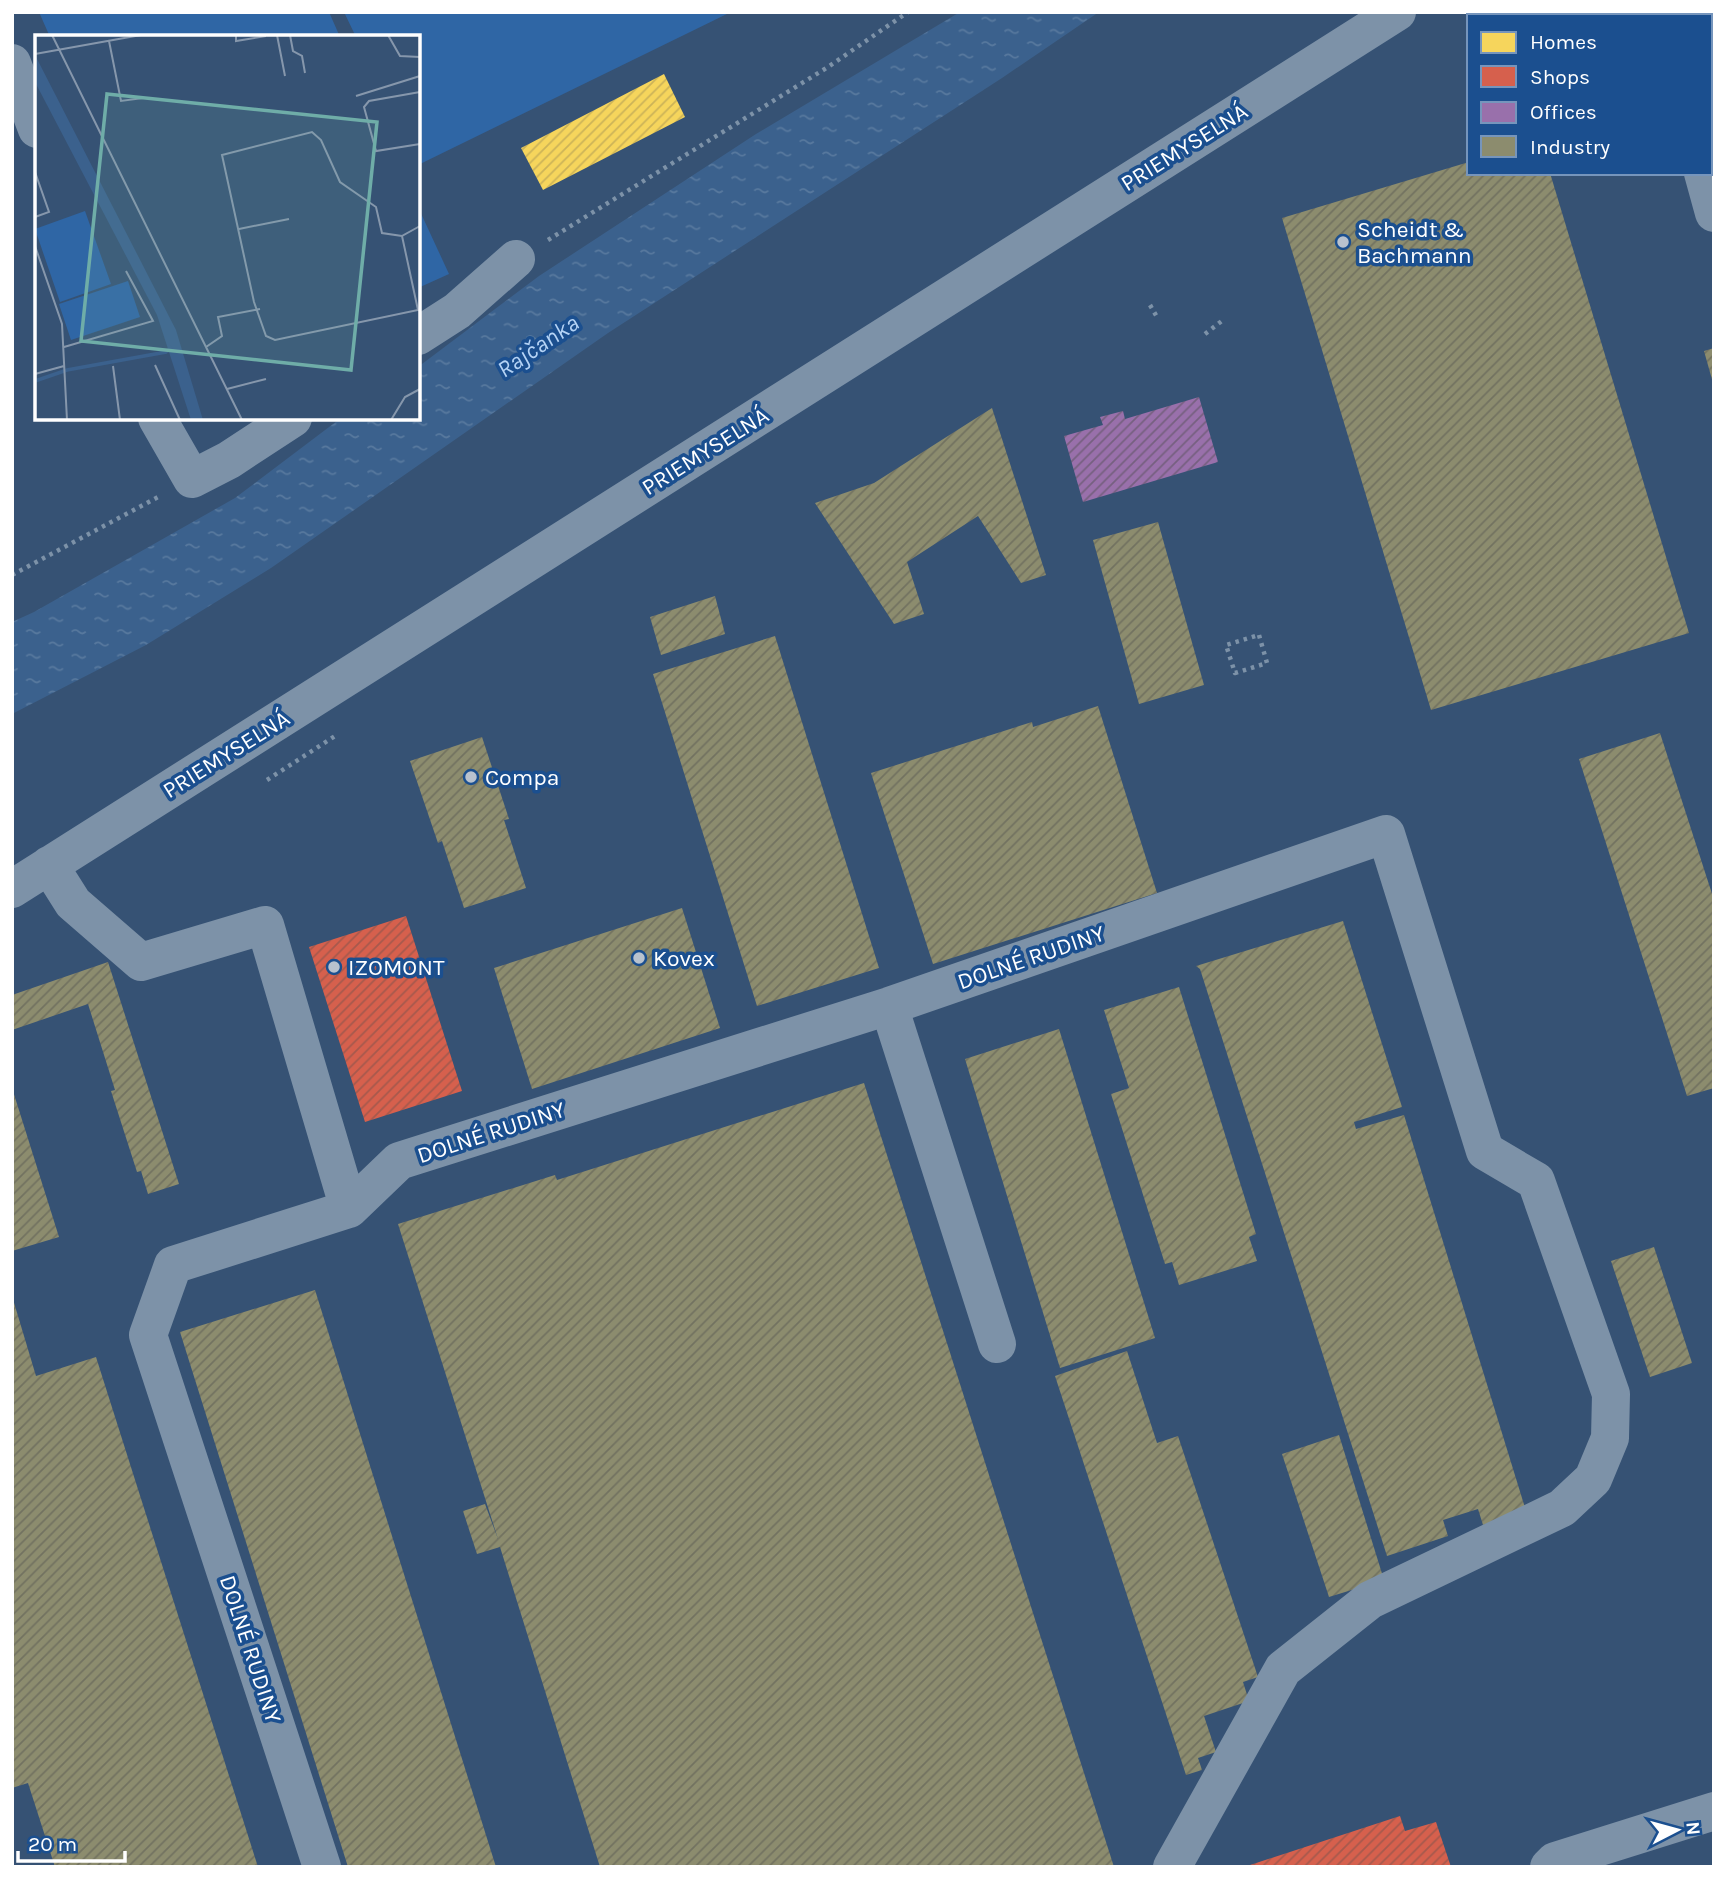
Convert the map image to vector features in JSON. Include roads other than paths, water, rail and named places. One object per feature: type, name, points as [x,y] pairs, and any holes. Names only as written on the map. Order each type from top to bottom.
[{"type":"street","name":"PRIEMYSELNÁ","points":[[12,889],[1397,12]]},
{"type":"street","points":[[12,63],[35,124]]},
{"type":"street","points":[[1704,175],[1714,213]]},
{"type":"street","points":[[420,335],[457,311],[516,260]]},
{"type":"street","points":[[158,420],[192,479],[229,460],[290,420]]},
{"type":"street","name":"DOLNÉ RUDINY","points":[[322,1867],[148,1335],[173,1265],[349,1209],[399,1161],[889,1006],[1386,834],[1485,1151],[1536,1181],[1611,1394],[1610,1437],[1593,1479],[1562,1508],[1370,1600],[1283,1669],[1172,1867]]},
{"type":"street","points":[[49,865],[73,904],[141,962],[265,925],[349,1209]]},
{"type":"street","points":[[889,1006],[997,1345]]},
{"type":"street","points":[[1549,1867],[1555,1861],[1714,1811]]},
{"type":"water","name":"Rajčanka","points":[[960,12],[1099,12],[1002,78],[608,333],[271,568],[146,645],[12,714],[12,622],[235,498],[338,420],[420,420],[420,365],[539,276],[756,134]]},
{"type":"place","name":"Scheidt & Bachmann","points":[[1343,242]]},
{"type":"place","name":"Compa","points":[[471,777]]},
{"type":"place","name":"Kovex","points":[[639,958]]},
{"type":"place","name":"IZOMONT","points":[[334,967]]}]
